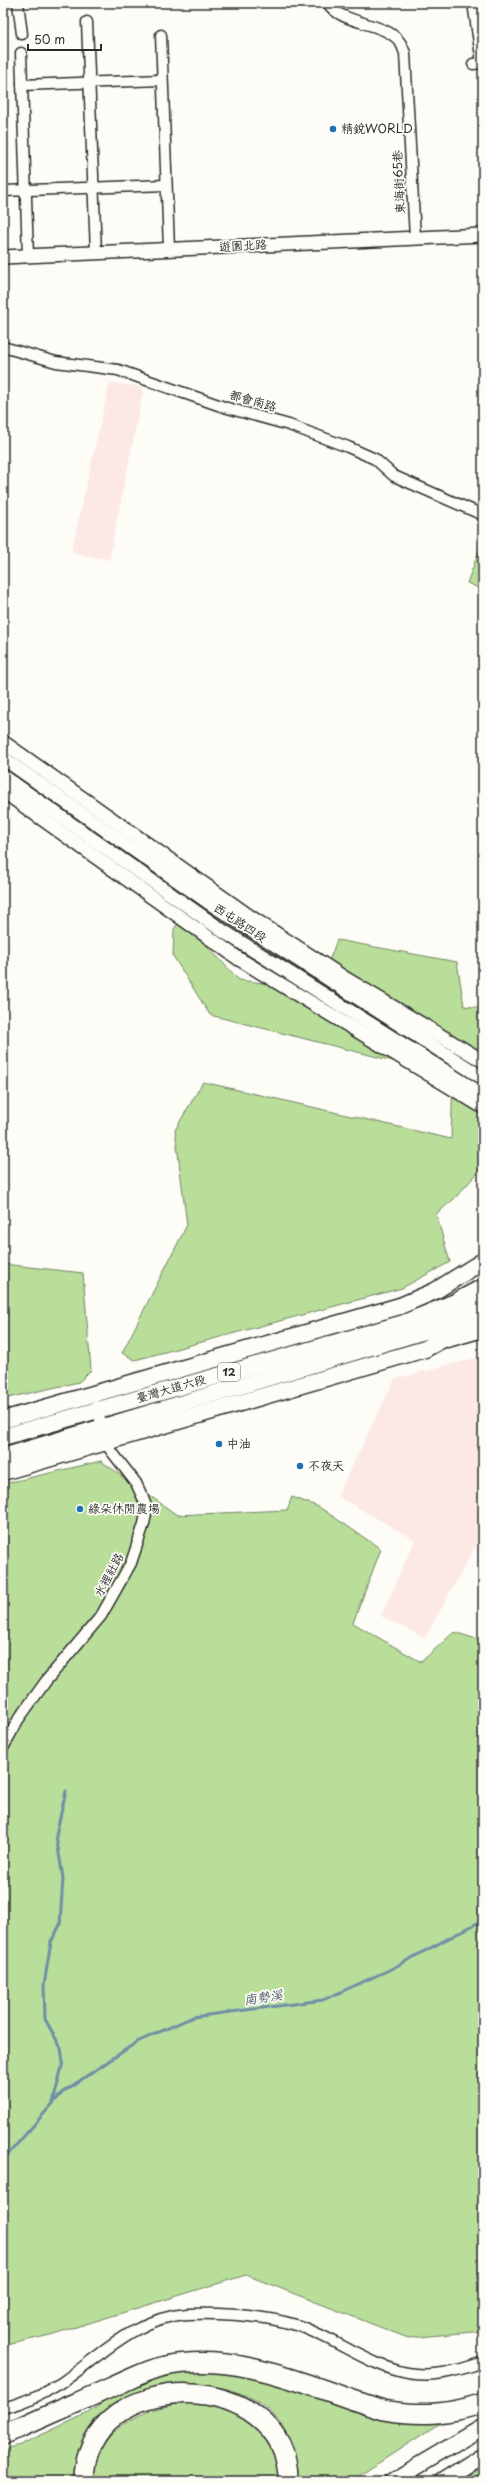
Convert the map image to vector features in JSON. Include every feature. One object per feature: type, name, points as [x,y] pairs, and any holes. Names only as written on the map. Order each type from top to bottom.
[{"type":"highway","points":[[3,2434],[20,2428],[142,2373],[164,2366],[188,2363],[219,2363],[244,2366],[383,2410],[406,2414],[436,2414],[463,2410],[483,2403]]},
{"type":"highway","points":[[84,2481],[90,2446],[101,2427],[118,2413],[139,2402],[176,2394],[211,2396],[232,2402],[260,2418],[280,2444],[286,2465],[288,2481]]},
{"type":"main road","name":"臺灣大道六段","points":[[3,1437],[95,1403],[400,1306],[435,1291],[463,1276],[483,1261]]},
{"type":"main road","name":"臺灣大道六段","points":[[3,1420],[95,1403],[404,1323],[453,1303],[483,1287]]},
{"type":"main road","name":"臺灣大道六段","points":[[3,1472],[104,1436],[428,1330],[483,1300]]},
{"type":"main road","name":"12","points":[[425,1349],[483,1317]]},
{"type":"main road","name":"臺灣大道六段","points":[[3,1456],[104,1436],[425,1349]]},
{"type":"main road","points":[[392,2481],[483,2428]]},
{"type":"main road","points":[[442,2481],[483,2455]]},
{"type":"street","points":[[18,3],[22,34]]},
{"type":"street","name":"東海街65巷","points":[[328,3],[338,12],[390,34],[399,41],[405,53],[414,238]]},
{"type":"street","points":[[473,3],[482,63],[473,64]]},
{"type":"street","points":[[87,22],[96,253]]},
{"type":"street","points":[[161,35],[169,249]]},
{"type":"street","points":[[21,53],[28,256]]},
{"type":"street","points":[[22,85],[162,80]]},
{"type":"street","points":[[3,191],[166,185]]},
{"type":"street","name":"遊園北路","points":[[3,257],[483,234]]},
{"type":"street","name":"都會南路","points":[[3,347],[56,362],[118,370],[224,407],[289,425],[375,459],[394,476],[483,515]]},
{"type":"street","name":"西屯路四段","points":[[3,742],[252,918],[343,977],[483,1061]]},
{"type":"street","name":"西屯路四段","points":[[3,758],[208,902],[306,967],[483,1078]]},
{"type":"street","name":"西屯路四段","points":[[3,776],[223,931],[483,1095]]},
{"type":"street","points":[[3,791],[189,925],[239,959],[483,1107]]},
{"type":"street","points":[[252,918],[306,967]]},
{"type":"street","points":[[223,931],[294,991]]},
{"type":"street","points":[[425,1349],[483,1332]]},
{"type":"street","name":"水裡社路","points":[[3,1748],[18,1720],[46,1681],[101,1616],[119,1587],[139,1542],[147,1509],[136,1483],[104,1436],[95,1403]]},
{"type":"street","points":[[3,2408],[41,2394],[61,2383],[120,2338],[170,2317],[186,2314],[230,2315],[295,2325],[319,2334],[390,2370],[408,2373],[442,2375],[483,2362]]},
{"type":"shaded area","points":[[110,382],[144,387],[109,560],[71,552]]},
{"type":"shaded area","points":[[483,1356],[483,1533],[425,1638],[381,1616],[415,1540],[337,1496],[395,1379]]},
{"type":"green space","points":[[483,540],[483,590],[467,583]]},
{"type":"green space","points":[[186,912],[210,949],[239,980],[318,990],[337,940],[457,962],[464,1006],[483,1008],[483,1167],[454,1199],[436,1214],[450,1262],[402,1288],[135,1360],[122,1353],[187,1225],[175,1130],[203,1082],[451,1139],[453,1076],[210,1015],[173,956],[174,929]]},
{"type":"green space","points":[[3,1264],[83,1273],[91,1370],[79,1382],[3,1399]]},
{"type":"green space","points":[[101,1461],[177,1515],[287,1510],[292,1497],[319,1507],[381,1549],[353,1623],[421,1662],[454,1632],[483,1641],[483,2331],[408,2338],[246,2275],[50,2335],[3,2346],[3,1484]]},
{"type":"green space","points":[[167,2371],[247,2374],[415,2420],[440,2423],[351,2481],[294,2481],[294,2466],[290,2442],[277,2418],[257,2401],[231,2390],[203,2385],[174,2386],[146,2392],[120,2403],[100,2418],[89,2432],[81,2448],[73,2481],[3,2481],[3,2449],[20,2445],[88,2413],[127,2386]]},
{"type":"green space","points":[[202,2402],[235,2409],[273,2443],[282,2481],[92,2481],[97,2458],[103,2445],[112,2434],[123,2425],[147,2412],[174,2405]]},
{"type":"green space","points":[[483,2466],[483,2481],[459,2481]]},
{"type":"waterway","name":"南勢溪","points":[[53,2103],[63,2062],[61,2048],[45,2019],[44,1985],[51,1942],[60,1925],[63,1878],[56,1835],[66,1791]]},
{"type":"waterway","name":"南勢溪","points":[[3,2160],[63,2092],[137,2042],[193,2017],[323,2000],[389,1970],[483,1920]]},
{"type":"place","name":"精銳WORLD","points":[[333,129]]},
{"type":"place","name":"中油","points":[[219,1444]]},
{"type":"place","name":"不夜天","points":[[300,1466]]},
{"type":"place","name":"綠朵休閒農場","points":[[80,1509]]}]
